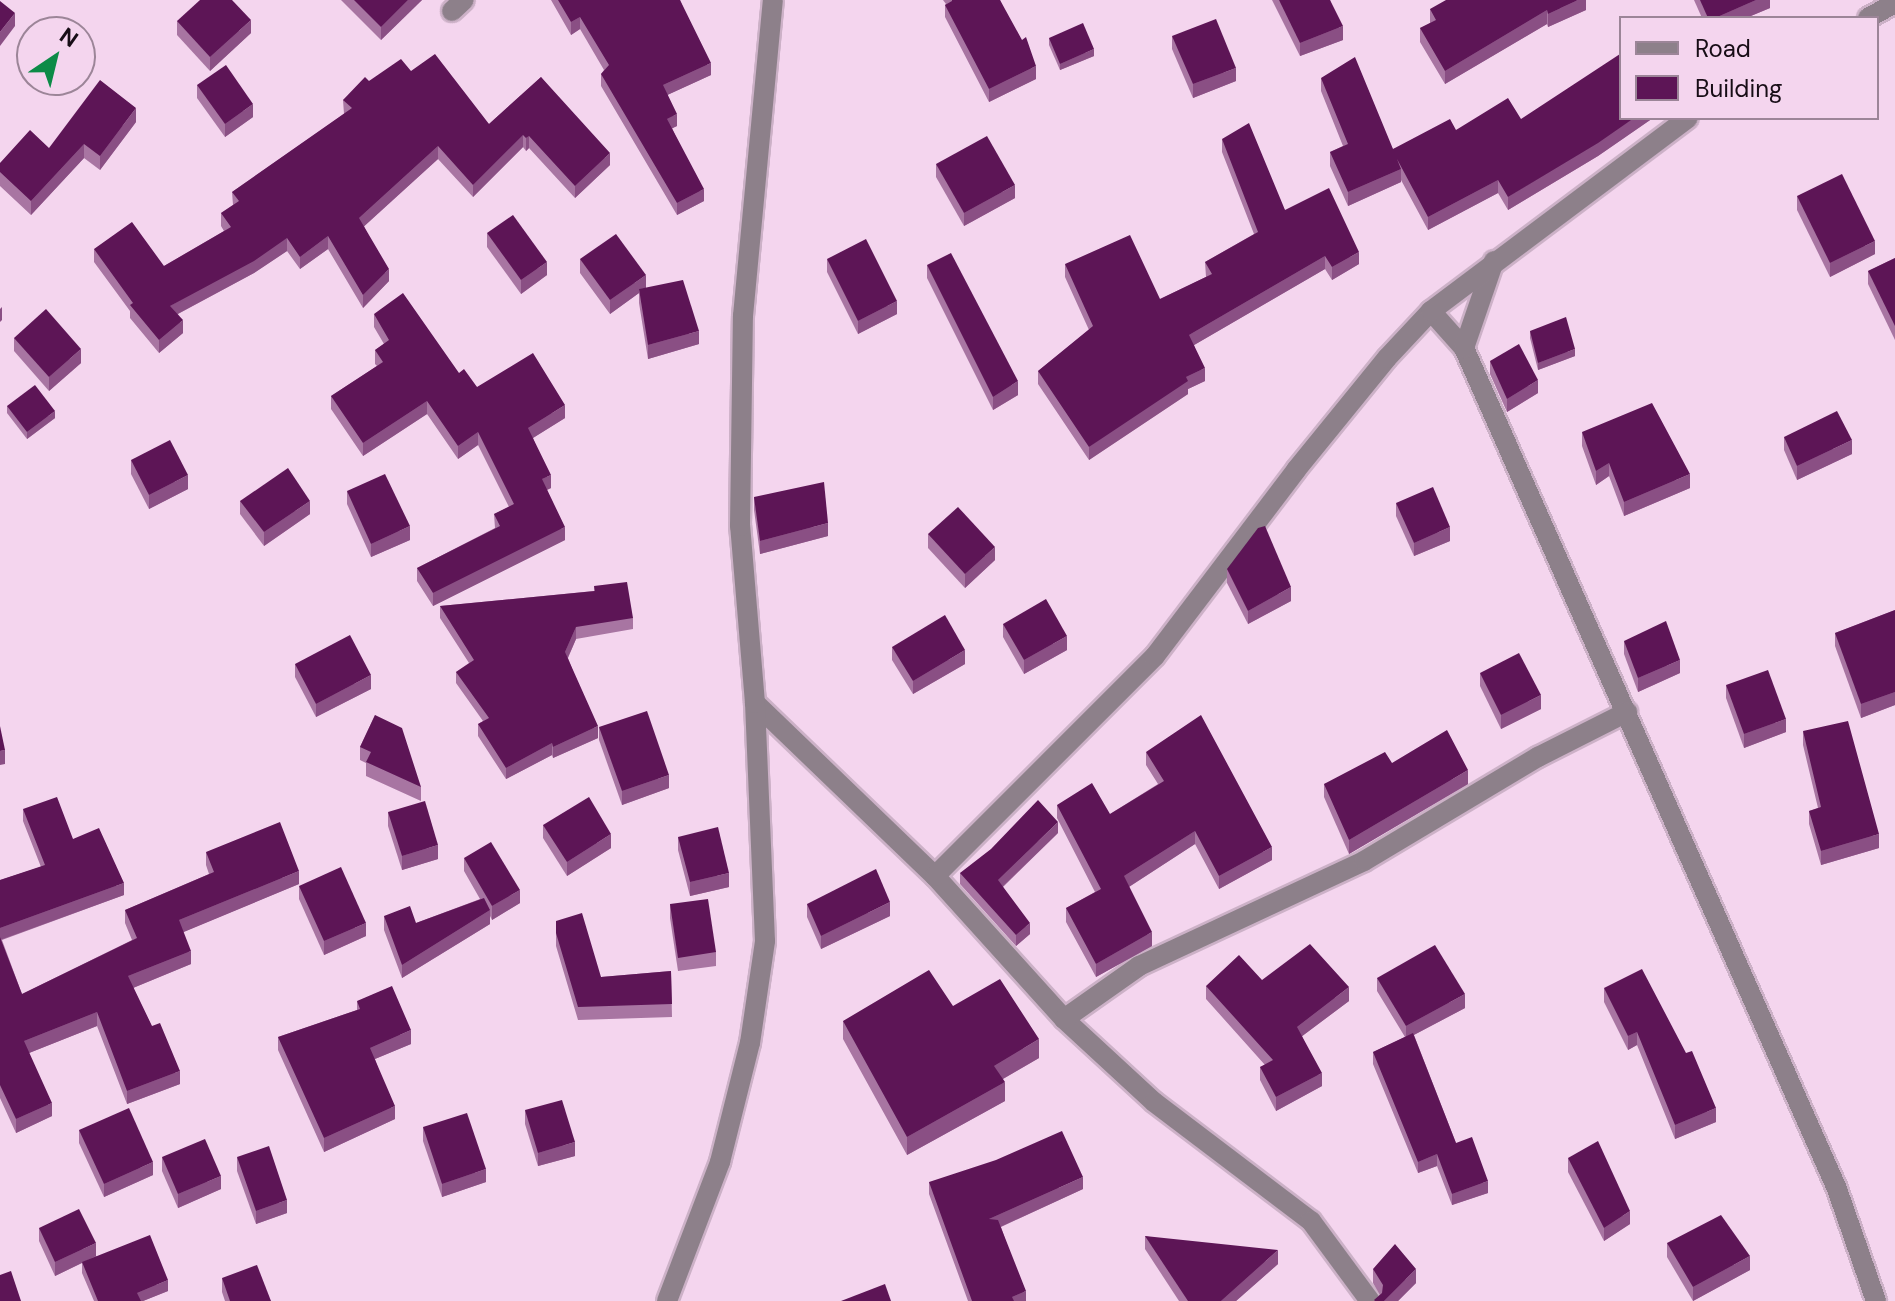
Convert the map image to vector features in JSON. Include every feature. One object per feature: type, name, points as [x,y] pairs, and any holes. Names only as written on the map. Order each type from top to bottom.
[{"type":"street","points":[[667,1301],[720,1162],[750,1043],[765,941],[755,703],[740,526],[743,316],[773,0]]},
{"type":"street","points":[[1872,16],[1895,3]]},
{"type":"street","points":[[935,876],[1155,656],[1296,470],[1387,358],[1431,311],[1685,120]]},
{"type":"street","points":[[1464,348],[1494,261]]},
{"type":"street","points":[[1431,311],[1464,348],[1837,1189],[1876,1301]]},
{"type":"street","points":[[755,703],[935,876],[1064,1019],[1154,1102],[1311,1221],[1370,1301]]},
{"type":"street","points":[[1064,1019],[1139,966],[1364,861],[1538,757],[1627,712]]},
{"type":"building","points":[[200,0],[232,0],[251,20],[210,57],[177,21]]},
{"type":"building","points":[[354,0],[408,0],[381,27]]},
{"type":"building","points":[[558,0],[680,0],[711,63],[663,85],[677,114],[667,119],[704,189],[677,203],[601,74],[609,65],[580,17],[571,22]]},
{"type":"building","points":[[952,0],[1000,0],[1022,40],[1026,37],[1036,66],[989,89],[945,5]]},
{"type":"building","points":[[1279,0],[1330,0],[1343,26],[1300,43]]},
{"type":"building","points":[[1446,0],[1578,0],[1548,14],[1547,10],[1445,71],[1420,28],[1436,20],[1430,9]]},
{"type":"building","points":[[1700,0],[1756,0],[1720,16],[1707,16]]},
{"type":"building","points":[[0,1],[15,13],[0,32]]},
{"type":"building","points":[[1216,19],[1236,68],[1193,84],[1172,36]]},
{"type":"building","points":[[1083,23],[1094,49],[1060,64],[1049,38]]},
{"type":"building","points":[[435,54],[489,124],[541,77],[610,153],[575,186],[529,136],[526,138],[523,135],[473,185],[438,146],[359,218],[389,269],[363,295],[328,236],[300,257],[287,238],[254,261],[170,306],[183,320],[159,340],[130,305],[133,303],[94,249],[132,222],[164,266],[231,227],[221,213],[239,201],[232,192],[352,108],[343,100],[365,77],[369,81],[401,59],[411,71]]},
{"type":"building","points":[[1619,55],[1619,120],[1631,120],[1508,197],[1498,180],[1428,217],[1397,159],[1401,169],[1348,192],[1330,152],[1348,144],[1321,78],[1355,57],[1393,149],[1450,119],[1456,130],[1508,98],[1521,119]]},
{"type":"building","points":[[226,65],[253,104],[225,124],[197,85]]},
{"type":"building","points":[[100,80],[136,108],[100,156],[84,144],[31,201],[0,172],[0,163],[30,130],[49,148],[88,96],[96,96],[96,85]]},
{"type":"building","points":[[1249,123],[1285,210],[1329,188],[1359,252],[1332,267],[1325,256],[1189,335],[1205,368],[1186,377],[1188,381],[1089,447],[1038,371],[1093,326],[1065,264],[1130,235],[1160,299],[1212,274],[1205,262],[1258,232],[1222,139]]},
{"type":"building","points":[[987,136],[1015,185],[964,213],[936,164]]},
{"type":"building","points":[[1842,174],[1875,241],[1830,263],[1797,196]]},
{"type":"building","points":[[513,215],[547,262],[521,280],[487,233]]},
{"type":"building","points":[[616,234],[646,275],[610,300],[580,259]]},
{"type":"building","points":[[866,239],[897,301],[858,321],[827,259]]},
{"type":"building","points":[[951,253],[1018,381],[993,397],[927,265]]},
{"type":"building","points":[[1895,258],[1895,326],[1868,271]]},
{"type":"building","points":[[683,280],[699,331],[648,345],[639,289]]},
{"type":"building","points":[[403,293],[459,373],[464,369],[477,387],[533,353],[565,405],[528,428],[551,475],[542,479],[565,527],[433,593],[417,568],[500,526],[494,514],[514,504],[478,432],[458,446],[427,401],[363,443],[331,396],[383,362],[375,350],[389,340],[374,314]]},
{"type":"building","points":[[46,309],[81,349],[49,377],[14,338]]},
{"type":"building","points":[[1566,317],[1575,349],[1538,363],[1530,331]]},
{"type":"building","points":[[1519,344],[1538,380],[1507,399],[1490,361]]},
{"type":"building","points":[[35,385],[55,411],[27,432],[7,406]]},
{"type":"building","points":[[1652,403],[1690,474],[1624,502],[1609,463],[1596,471],[1582,432]]},
{"type":"building","points":[[1837,411],[1852,440],[1797,466],[1784,437]]},
{"type":"building","points":[[170,440],[188,475],[149,495],[131,460]]},
{"type":"building","points":[[288,468],[310,501],[264,532],[240,501]]},
{"type":"building","points":[[385,474],[410,526],[371,544],[347,491]]},
{"type":"building","points":[[824,482],[828,523],[760,541],[754,497]]},
{"type":"building","points":[[1433,487],[1450,527],[1414,543],[1396,503]]},
{"type":"building","points":[[958,507],[995,547],[965,574],[928,534]]},
{"type":"building","points":[[1265,526],[1291,587],[1248,611],[1227,569],[1258,528]]},
{"type":"building","points":[[627,582],[633,618],[576,627],[565,652],[598,726],[553,747],[552,743],[506,768],[478,724],[489,718],[456,672],[474,660],[440,606],[595,591],[594,586]]},
{"type":"building","points":[[1046,599],[1067,636],[1024,660],[1003,624]]},
{"type":"building","points":[[1895,610],[1895,692],[1861,704],[1835,633]]},
{"type":"building","points":[[945,615],[965,650],[913,681],[892,647]]},
{"type":"building","points":[[1666,621],[1680,660],[1638,678],[1624,641]]},
{"type":"building","points":[[350,635],[371,675],[316,704],[295,664]]},
{"type":"building","points":[[1519,653],[1541,695],[1501,715],[1480,673]]},
{"type":"building","points":[[1768,670],[1786,719],[1744,734],[1726,685]]},
{"type":"building","points":[[647,711],[669,775],[622,791],[599,727]]},
{"type":"building","points":[[375,715],[402,728],[421,787],[366,762],[371,752],[360,747]]},
{"type":"building","points":[[1201,715],[1272,847],[1219,876],[1195,831],[1124,876],[1152,932],[1096,964],[1066,908],[1101,889],[1057,805],[1092,783],[1110,814],[1164,781],[1146,752]]},
{"type":"building","points":[[1848,721],[1879,834],[1821,851],[1809,811],[1821,807],[1803,731]]},
{"type":"building","points":[[0,726],[5,750],[0,751]]},
{"type":"building","points":[[1447,730],[1468,770],[1349,840],[1324,784],[1385,752],[1392,763]]},
{"type":"building","points":[[57,797],[73,839],[99,828],[124,883],[0,928],[0,880],[45,865],[23,809]]},
{"type":"building","points":[[589,797],[611,834],[567,862],[543,825]]},
{"type":"building","points":[[1038,800],[1058,822],[998,880],[1030,923],[1016,935],[960,873],[991,849]]},
{"type":"building","points":[[425,801],[438,845],[402,856],[388,812]]},
{"type":"building","points":[[280,822],[299,871],[179,920],[191,951],[128,976],[152,1026],[160,1023],[180,1071],[127,1091],[97,1012],[24,1041],[52,1103],[16,1119],[0,1085],[0,937],[22,994],[137,938],[125,910],[214,872],[206,852]]},
{"type":"building","points":[[718,827],[729,873],[690,882],[678,837]]},
{"type":"building","points":[[491,842],[520,890],[492,906],[464,858]]},
{"type":"building","points":[[341,867],[366,923],[324,941],[299,886]]},
{"type":"building","points":[[876,869],[890,902],[821,936],[807,904]]},
{"type":"building","points":[[484,898],[490,910],[402,965],[384,916],[410,906],[416,923]]},
{"type":"building","points":[[708,899],[716,952],[678,958],[670,904]]},
{"type":"building","points":[[582,913],[601,977],[671,971],[672,1004],[578,1007],[556,933],[556,921]]},
{"type":"building","points":[[1310,944],[1349,987],[1297,1027],[1322,1073],[1276,1097],[1260,1067],[1273,1060],[1206,986],[1239,955],[1262,980]]},
{"type":"building","points":[[1435,945],[1465,994],[1406,1026],[1377,978]]},
{"type":"building","points":[[1642,969],[1686,1053],[1692,1051],[1716,1108],[1675,1125],[1637,1032],[1628,1036],[1604,988]]},
{"type":"building","points":[[929,970],[953,1006],[1000,979],[1039,1039],[994,1066],[1005,1082],[907,1137],[843,1021]]},
{"type":"building","points":[[392,986],[411,1030],[370,1048],[395,1106],[324,1138],[278,1037],[360,1009],[357,1001]]},
{"type":"building","points":[[1413,1033],[1456,1143],[1472,1137],[1488,1181],[1452,1194],[1437,1154],[1418,1162],[1373,1052]]},
{"type":"building","points":[[562,1100],[575,1142],[538,1153],[525,1110]]},
{"type":"building","points":[[129,1108],[153,1162],[104,1184],[79,1130]]},
{"type":"building","points":[[467,1113],[486,1169],[442,1184],[423,1127]]},
{"type":"building","points":[[1062,1131],[1083,1177],[989,1219],[998,1220],[1026,1291],[1012,1297],[1014,1301],[972,1301],[929,1182],[996,1160]]},
{"type":"building","points":[[205,1139],[221,1176],[178,1194],[162,1157]]},
{"type":"building","points":[[1598,1141],[1630,1211],[1604,1228],[1568,1158]]},
{"type":"building","points":[[269,1146],[287,1200],[256,1211],[237,1157]]},
{"type":"building","points":[[79,1209],[96,1243],[55,1262],[39,1228]]},
{"type":"building","points":[[1721,1215],[1750,1256],[1693,1287],[1667,1243]]},
{"type":"building","points":[[150,1235],[168,1280],[137,1293],[141,1301],[98,1301],[82,1262]]},
{"type":"building","points":[[1145,1236],[1278,1250],[1221,1301],[1188,1301]]},
{"type":"building","points":[[1395,1244],[1416,1269],[1384,1301],[1375,1301],[1382,1293],[1383,1285],[1373,1269]]},
{"type":"building","points":[[257,1265],[271,1301],[230,1301],[222,1278]]},
{"type":"building","points":[[11,1271],[21,1301],[0,1301],[0,1275]]},
{"type":"building","points":[[885,1284],[891,1301],[841,1301]]}]
